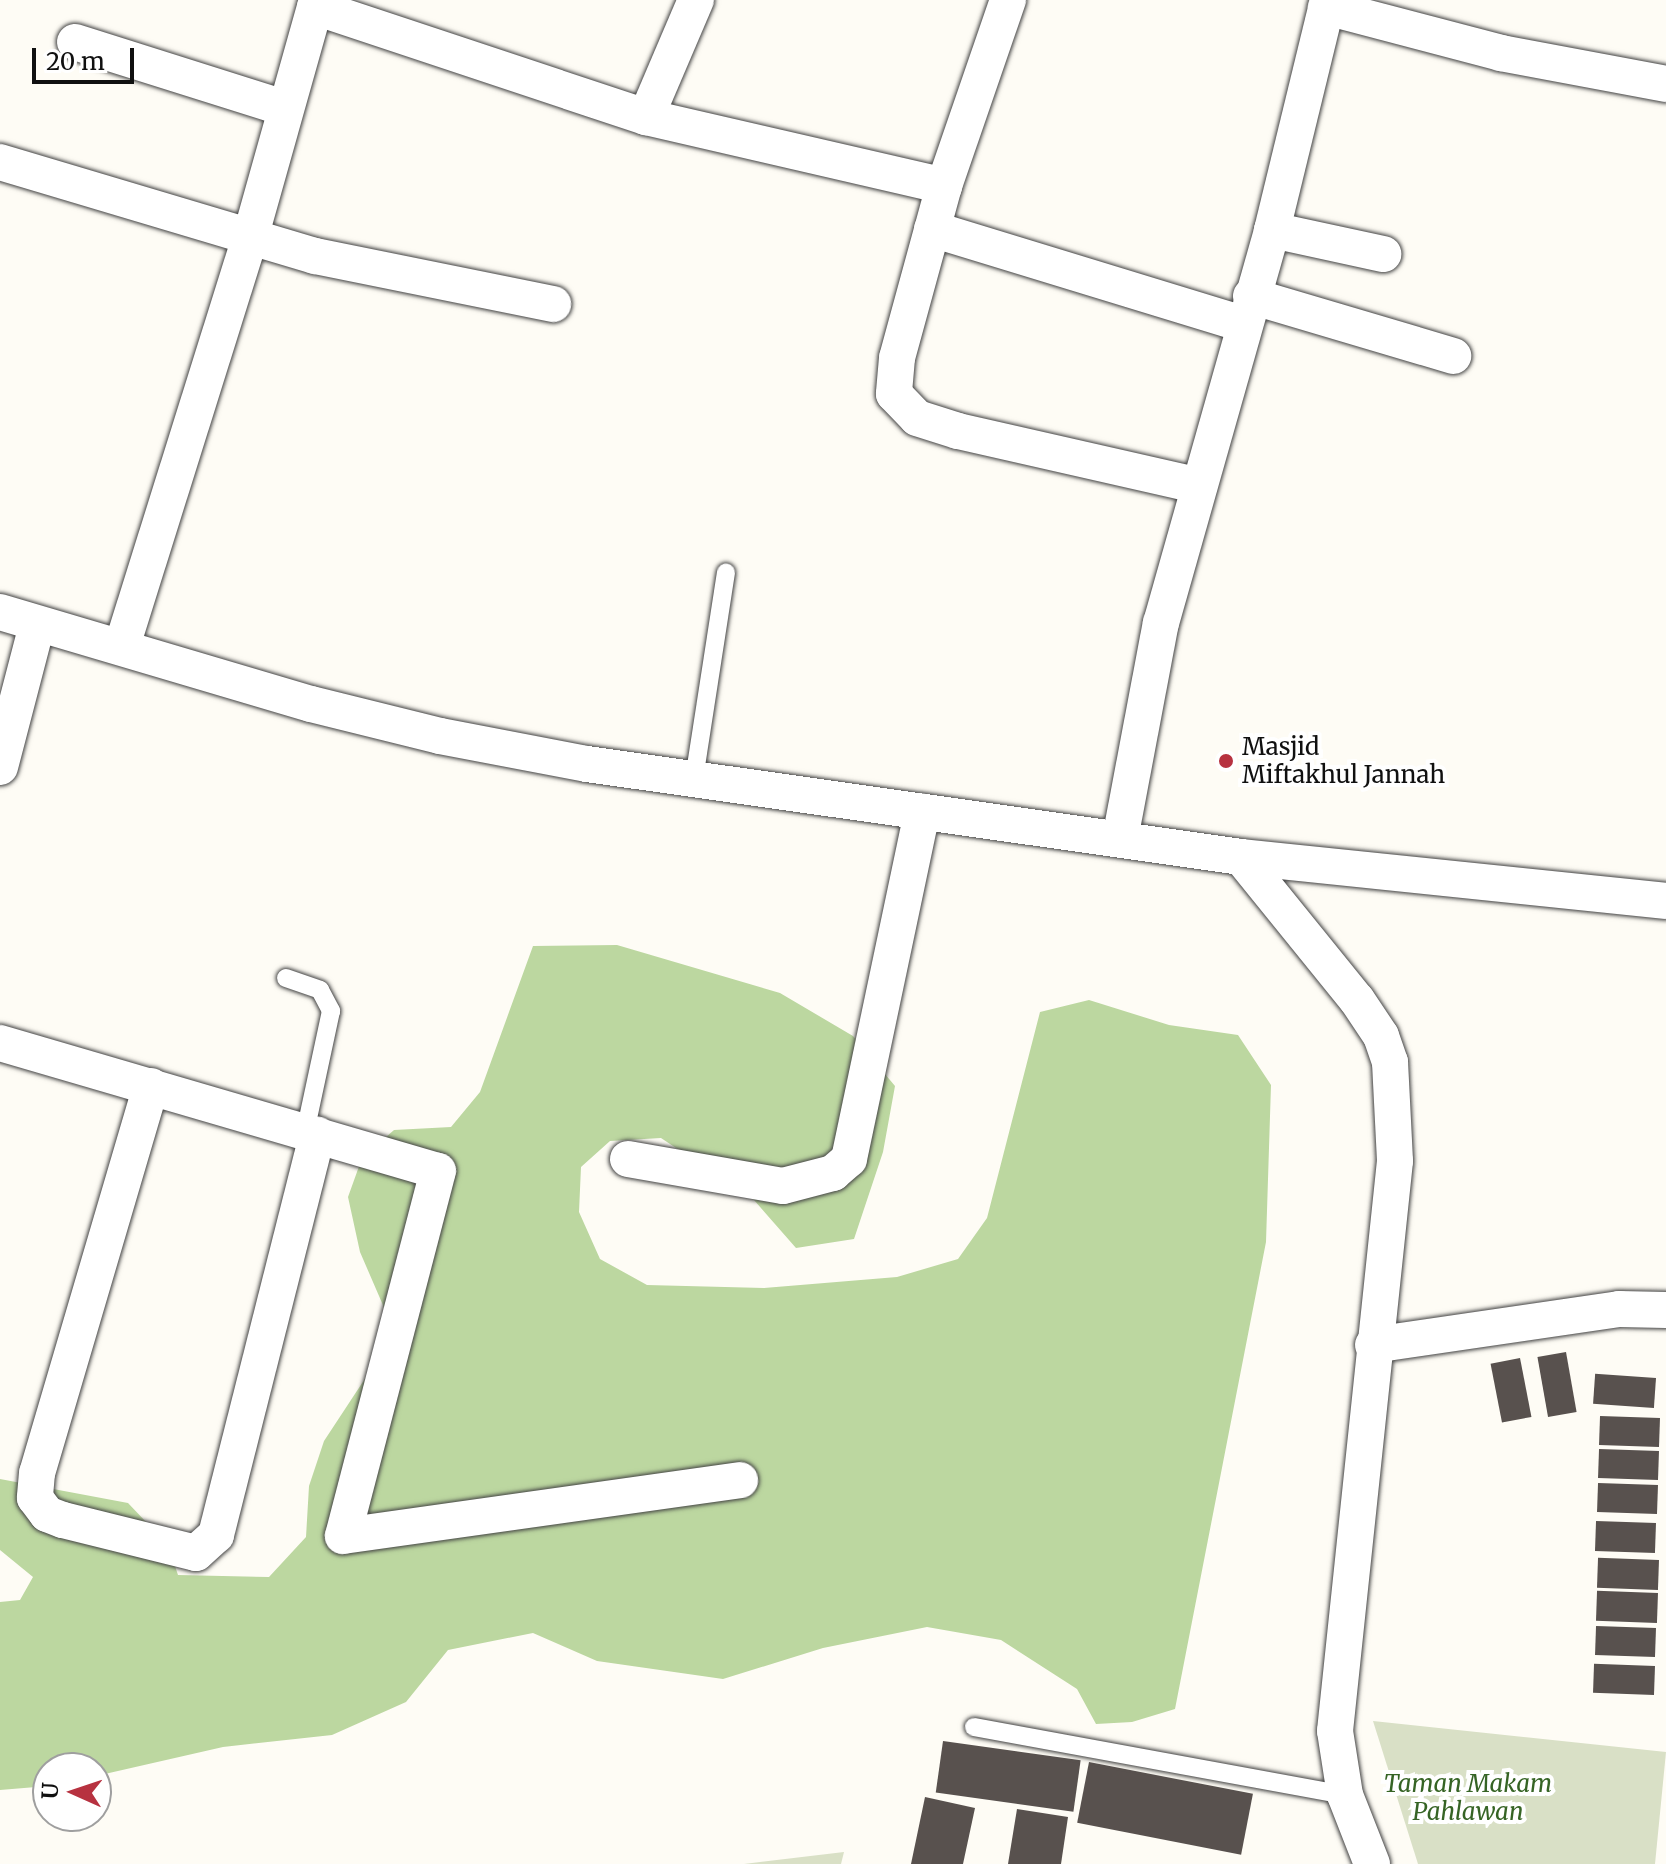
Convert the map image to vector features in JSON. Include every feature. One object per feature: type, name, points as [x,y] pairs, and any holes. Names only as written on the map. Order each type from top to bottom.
[{"type":"street","points":[[646,117],[696,0]]},
{"type":"street","points":[[1008,0],[944,186],[897,358],[894,394],[917,418],[1196,485]]},
{"type":"street","points":[[122,646],[250,238],[284,108],[316,4],[646,117],[944,186]]},
{"type":"street","points":[[1120,839],[1139,720],[1196,485],[1272,230],[1327,4],[1501,53],[1666,84]]},
{"type":"street","points":[[75,42],[284,108]]},
{"type":"street","points":[[0,162],[250,238],[553,304]]},
{"type":"street","points":[[932,229],[1247,310],[1453,356]]},
{"type":"street","points":[[1272,230],[1383,254]]},
{"type":"street","points":[[0,612],[311,704],[440,736],[694,779],[1241,857],[1666,901]]},
{"type":"street","points":[[0,767],[37,625]]},
{"type":"street","points":[[628,1159],[783,1186],[833,1173],[849,1159],[922,812]]},
{"type":"street","points":[[1241,857],[1357,1000],[1381,1036],[1390,1062],[1395,1161],[1373,1345],[1335,1731],[1345,1795],[1372,1864]]},
{"type":"street","points":[[0,1043],[438,1171],[343,1536],[740,1480]]},
{"type":"street","points":[[151,1086],[37,1473],[35,1498],[47,1514],[63,1520],[196,1553],[216,1535],[311,1133]]},
{"type":"street","points":[[1373,1345],[1619,1309],[1666,1310]]},
{"type":"lane","points":[[694,779],[726,572]]},
{"type":"lane","points":[[286,978],[320,990],[331,1011],[311,1133]]},
{"type":"lane","points":[[974,1727],[1345,1795]]},
{"type":"green space","points":[[617,945],[780,993],[853,1036],[895,1086],[883,1152],[854,1239],[796,1248],[754,1200],[661,1138],[610,1141],[581,1167],[579,1212],[600,1259],[647,1285],[764,1288],[897,1277],[958,1259],[987,1218],[1040,1012],[1089,1000],[1169,1025],[1238,1035],[1271,1085],[1266,1242],[1175,1709],[1132,1722],[1096,1724],[1077,1689],[1001,1640],[927,1627],[823,1648],[723,1679],[597,1661],[533,1633],[448,1650],[406,1702],[332,1735],[223,1747],[112,1772],[112,1752],[32,1752],[32,1787],[0,1790],[0,1602],[20,1600],[33,1577],[0,1550],[0,1479],[128,1503],[168,1545],[178,1575],[269,1577],[306,1537],[309,1486],[324,1441],[395,1333],[360,1252],[348,1197],[362,1158],[394,1130],[451,1127],[480,1092],[533,946]]},
{"type":"green space","name":"Taman Makam Pahlawan","points":[[1373,1721],[1666,1752],[1655,1864],[1418,1864]]},
{"type":"green space","points":[[844,1852],[841,1864],[744,1864]]},
{"type":"building","points":[[1566,1352],[1577,1412],[1548,1417],[1537,1357]]},
{"type":"building","points":[[1520,1358],[1531,1417],[1502,1423],[1491,1364]]},
{"type":"building","points":[[1595,1374],[1656,1378],[1654,1408],[1593,1404]]},
{"type":"building","points":[[1600,1416],[1660,1418],[1659,1447],[1599,1445]]},
{"type":"building","points":[[1599,1449],[1659,1451],[1658,1480],[1598,1478]]},
{"type":"building","points":[[1598,1483],[1658,1485],[1657,1514],[1597,1512]]},
{"type":"building","points":[[1596,1521],[1656,1523],[1655,1553],[1595,1551]]},
{"type":"building","points":[[1598,1558],[1659,1560],[1658,1590],[1597,1588]]},
{"type":"building","points":[[1597,1591],[1658,1593],[1657,1623],[1596,1621]]},
{"type":"building","points":[[1596,1626],[1656,1628],[1655,1657],[1595,1655]]},
{"type":"building","points":[[1594,1664],[1655,1666],[1654,1695],[1593,1693]]},
{"type":"building","points":[[943,1741],[1081,1760],[1073,1812],[936,1792]]},
{"type":"building","points":[[1089,1762],[1253,1794],[1241,1855],[1077,1823]]},
{"type":"building","points":[[925,1797],[975,1808],[963,1864],[911,1864]]},
{"type":"building","points":[[1017,1809],[1068,1817],[1061,1864],[1008,1864]]},
{"type":"place","name":"Masjid Miftakhul Jannah","points":[[1226,761]]}]
